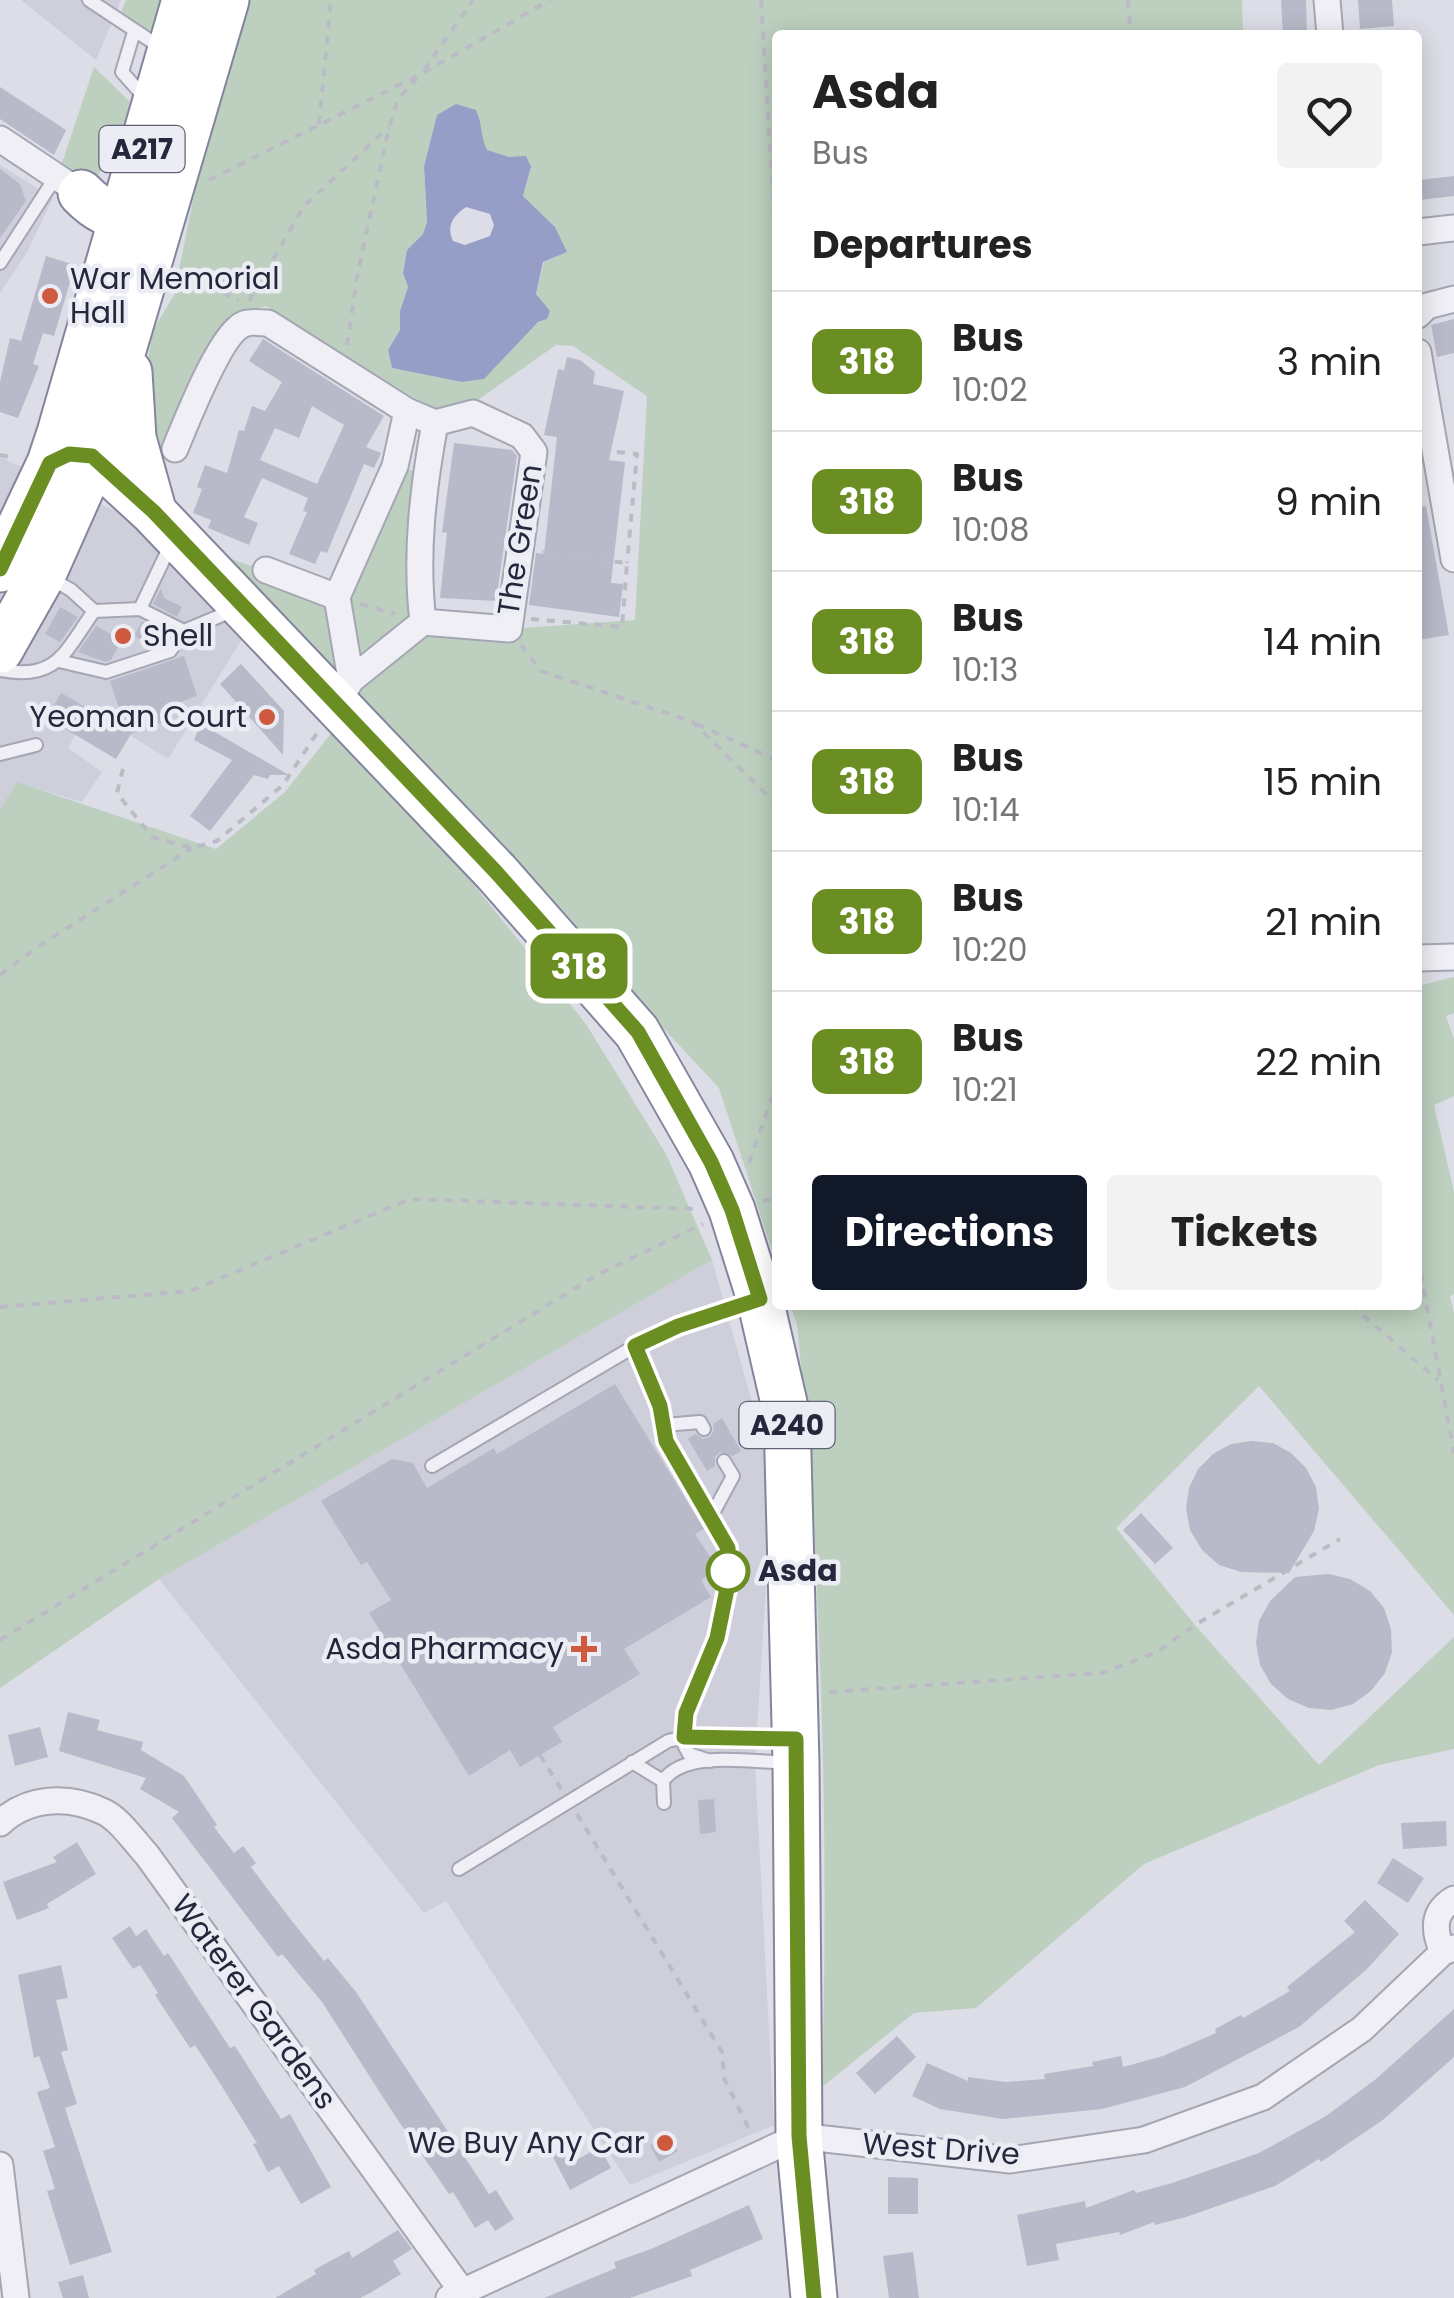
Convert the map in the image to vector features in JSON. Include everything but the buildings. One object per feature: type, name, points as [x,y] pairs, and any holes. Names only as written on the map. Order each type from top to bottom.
[{"type":"highway","name":"A217","points":[[22,572],[69,520],[67,451],[129,336],[152,253],[160,179],[152,43],[185,0]]},
{"type":"highway","name":"A217","points":[[0,650],[22,572],[67,451],[124,217],[160,179],[226,0]]},
{"type":"highway","points":[[126,176],[160,179],[140,217],[124,217],[95,208],[68,185],[105,193],[126,176]]},
{"type":"highway","points":[[129,336],[131,424],[141,475],[164,524]]},
{"type":"highway","name":"A240","points":[[67,451],[164,524],[241,608],[344,692],[638,1032],[711,1162],[732,1210],[760,1299],[787,1416],[796,1751],[779,2144],[814,2298]]},
{"type":"highway","points":[[69,520],[104,499],[127,500],[164,524]]},
{"type":"street","points":[[1327,0],[1330,30]]},
{"type":"street","points":[[0,140],[68,185]]},
{"type":"street","points":[[1422,232],[1454,228]]},
{"type":"street","points":[[1422,310],[1454,299]]},
{"type":"street","points":[[175,449],[208,375],[232,332],[245,323],[268,323],[408,411],[435,423],[426,474],[418,579],[423,622],[344,692]]},
{"type":"street","points":[[1422,375],[1454,559]]},
{"type":"street","points":[[344,692],[336,597],[395,466],[408,411]]},
{"type":"street","name":"The Green","points":[[423,622],[510,623],[534,452],[522,436],[473,413],[435,423]]},
{"type":"street","points":[[395,466],[426,474]]},
{"type":"street","points":[[266,570],[336,597]]},
{"type":"street","points":[[1422,958],[1454,957]]},
{"type":"street","name":"Waterer Gardens","points":[[0,1824],[16,1808],[56,1798],[105,1812],[147,1854],[455,2294],[779,2144]]},
{"type":"street","name":"West Drive","points":[[779,2144],[1010,2160],[1144,2140],[1263,2098],[1362,2028],[1449,1950],[1434,1933],[1437,1914],[1454,1899]]},
{"type":"street","points":[[0,2165],[16,2298]]},
{"type":"lane","points":[[89,0],[152,43]]},
{"type":"lane","points":[[0,263],[68,185]]},
{"type":"lane","points":[[140,608],[164,524]]},
{"type":"lane","points":[[22,572],[71,590],[94,611],[140,608],[184,631]]},
{"type":"lane","points":[[59,661],[106,672],[170,651],[184,631],[241,608]]},
{"type":"lane","points":[[0,670],[27,676],[59,661],[94,611]]},
{"type":"lane","points":[[0,754],[36,745]]},
{"type":"lane","points":[[432,1466],[635,1346],[678,1326],[760,1299]]},
{"type":"lane","points":[[635,1346],[660,1406],[666,1441],[728,1548],[728,1584],[717,1638],[686,1713],[684,1737],[689,1754],[710,1761]]},
{"type":"lane","points":[[664,1425],[700,1422],[704,1429]]},
{"type":"lane","points":[[712,1515],[733,1476],[724,1461]]},
{"type":"lane","points":[[460,1869],[668,1741],[684,1737],[796,1751]]},
{"type":"lane","points":[[664,1803],[663,1781],[679,1766],[796,1751]]},
{"type":"lane","points":[[632,1762],[663,1781]]},
{"type":"path","points":[[319,124],[331,0]]},
{"type":"path","points":[[343,369],[358,272],[398,100],[473,0]]},
{"type":"path","points":[[160,179],[193,188],[421,74],[550,0]]},
{"type":"path","points":[[761,0],[772,181]]},
{"type":"path","points":[[1128,0],[1130,30]]},
{"type":"path","points":[[152,253],[246,305],[304,206],[389,127]]},
{"type":"path","points":[[510,623],[622,627],[636,454],[617,452]]},
{"type":"path","points":[[521,549],[627,564]]},
{"type":"path","points":[[336,597],[423,622]]},
{"type":"path","points":[[510,623],[541,672],[693,722],[772,758]]},
{"type":"path","points":[[0,975],[192,848],[216,841],[283,784],[344,692]]},
{"type":"path","points":[[693,722],[772,800]]},
{"type":"path","points":[[123,769],[117,793],[152,836],[192,848]]},
{"type":"path","points":[[0,1640],[597,1275],[732,1210],[772,1097]]},
{"type":"path","points":[[0,1307],[190,1291],[410,1199],[732,1210]]},
{"type":"path","points":[[1422,1280],[1454,1453]]},
{"type":"path","points":[[1357,1310],[1441,1382]]},
{"type":"path","points":[[794,1694],[1103,1672],[1158,1652],[1340,1539]]},
{"type":"path","points":[[540,1755],[722,2052],[724,2078],[779,2144]]},
{"type":"shaded area","points":[[21,0],[121,0],[96,60]]},
{"type":"shaded area","points":[[0,165],[53,198],[27,252],[0,293]]},
{"type":"shaded area","points":[[0,457],[120,513],[158,543],[242,639],[168,759],[90,710],[68,748],[102,772],[82,802],[18,783],[0,809]]},
{"type":"shaded area","points":[[712,1260],[770,1466],[755,1764],[774,2125],[630,2185],[446,1901],[424,1913],[159,1579]]},
{"type":"green space","points":[[126,0],[176,0],[168,30],[134,32],[117,22]]},
{"type":"green space","points":[[247,0],[1242,0],[1243,30],[772,30],[772,1251],[719,1088],[355,698],[351,680],[336,671],[226,557],[337,597],[395,466],[425,474],[424,622],[509,629],[635,620],[647,396],[573,346],[556,345],[475,402],[432,409],[266,306],[225,320],[175,421],[156,473],[140,420],[152,332],[174,295],[199,170]],"holes":[[[437,115],[481,138],[487,150],[531,168],[523,196],[555,227],[566,252],[544,262],[536,294],[549,311],[547,319],[462,382],[392,368],[388,350],[400,330],[400,311],[408,287],[403,273],[407,250],[423,234],[427,222],[424,166]]]},
{"type":"green space","points":[[94,67],[134,106],[130,125],[95,180],[60,169]]},
{"type":"green space","points":[[332,732],[437,839],[586,1024],[666,1154],[712,1260],[159,1579],[0,1688],[0,809],[17,782],[216,849],[285,792]]},
{"type":"green space","points":[[1454,977],[1454,1013],[1446,1016],[1454,1039],[1454,1096],[1434,1105],[1454,1192],[1454,1294],[1450,1296],[1454,1313],[1454,1615],[1259,1386],[1116,1528],[1195,1625],[1319,1765],[1454,1637],[1454,1749],[1379,1765],[1144,1864],[976,2008],[914,2013],[822,2087],[822,1705],[806,1419],[797,1324],[792,1310],[1422,1310],[1422,985]]},
{"type":"water","points":[[456,104],[476,110],[487,150],[509,157],[526,156],[531,167],[523,196],[555,227],[567,252],[543,262],[536,294],[550,311],[547,319],[538,322],[484,379],[462,382],[392,368],[388,350],[400,330],[400,311],[408,287],[403,273],[407,250],[423,234],[427,222],[424,166],[437,115]],"holes":[[[466,207],[490,214],[494,225],[490,236],[465,245],[453,241],[452,222]]]},
{"type":"bus line","name":"318","points":[[0,569],[50,463],[69,454],[92,456],[154,512],[241,608],[338,704],[496,872],[638,1032],[711,1162],[732,1210],[760,1299],[678,1326],[635,1346],[660,1406],[666,1441],[728,1548],[728,1584],[717,1638],[686,1713],[684,1737],[796,1739],[799,2136],[814,2298]]},
{"type":"place","name":"War Memorial Hall","points":[[50,296]]},
{"type":"place","name":"Shell","points":[[123,636]]},
{"type":"place","name":"Yeoman Court","points":[[267,717]]},
{"type":"place","name":"Asda","points":[[728,1571]]},
{"type":"place","name":"Asda Pharmacy","points":[[584,1649]]},
{"type":"place","name":"We Buy Any Car","points":[[665,2143]]}]
